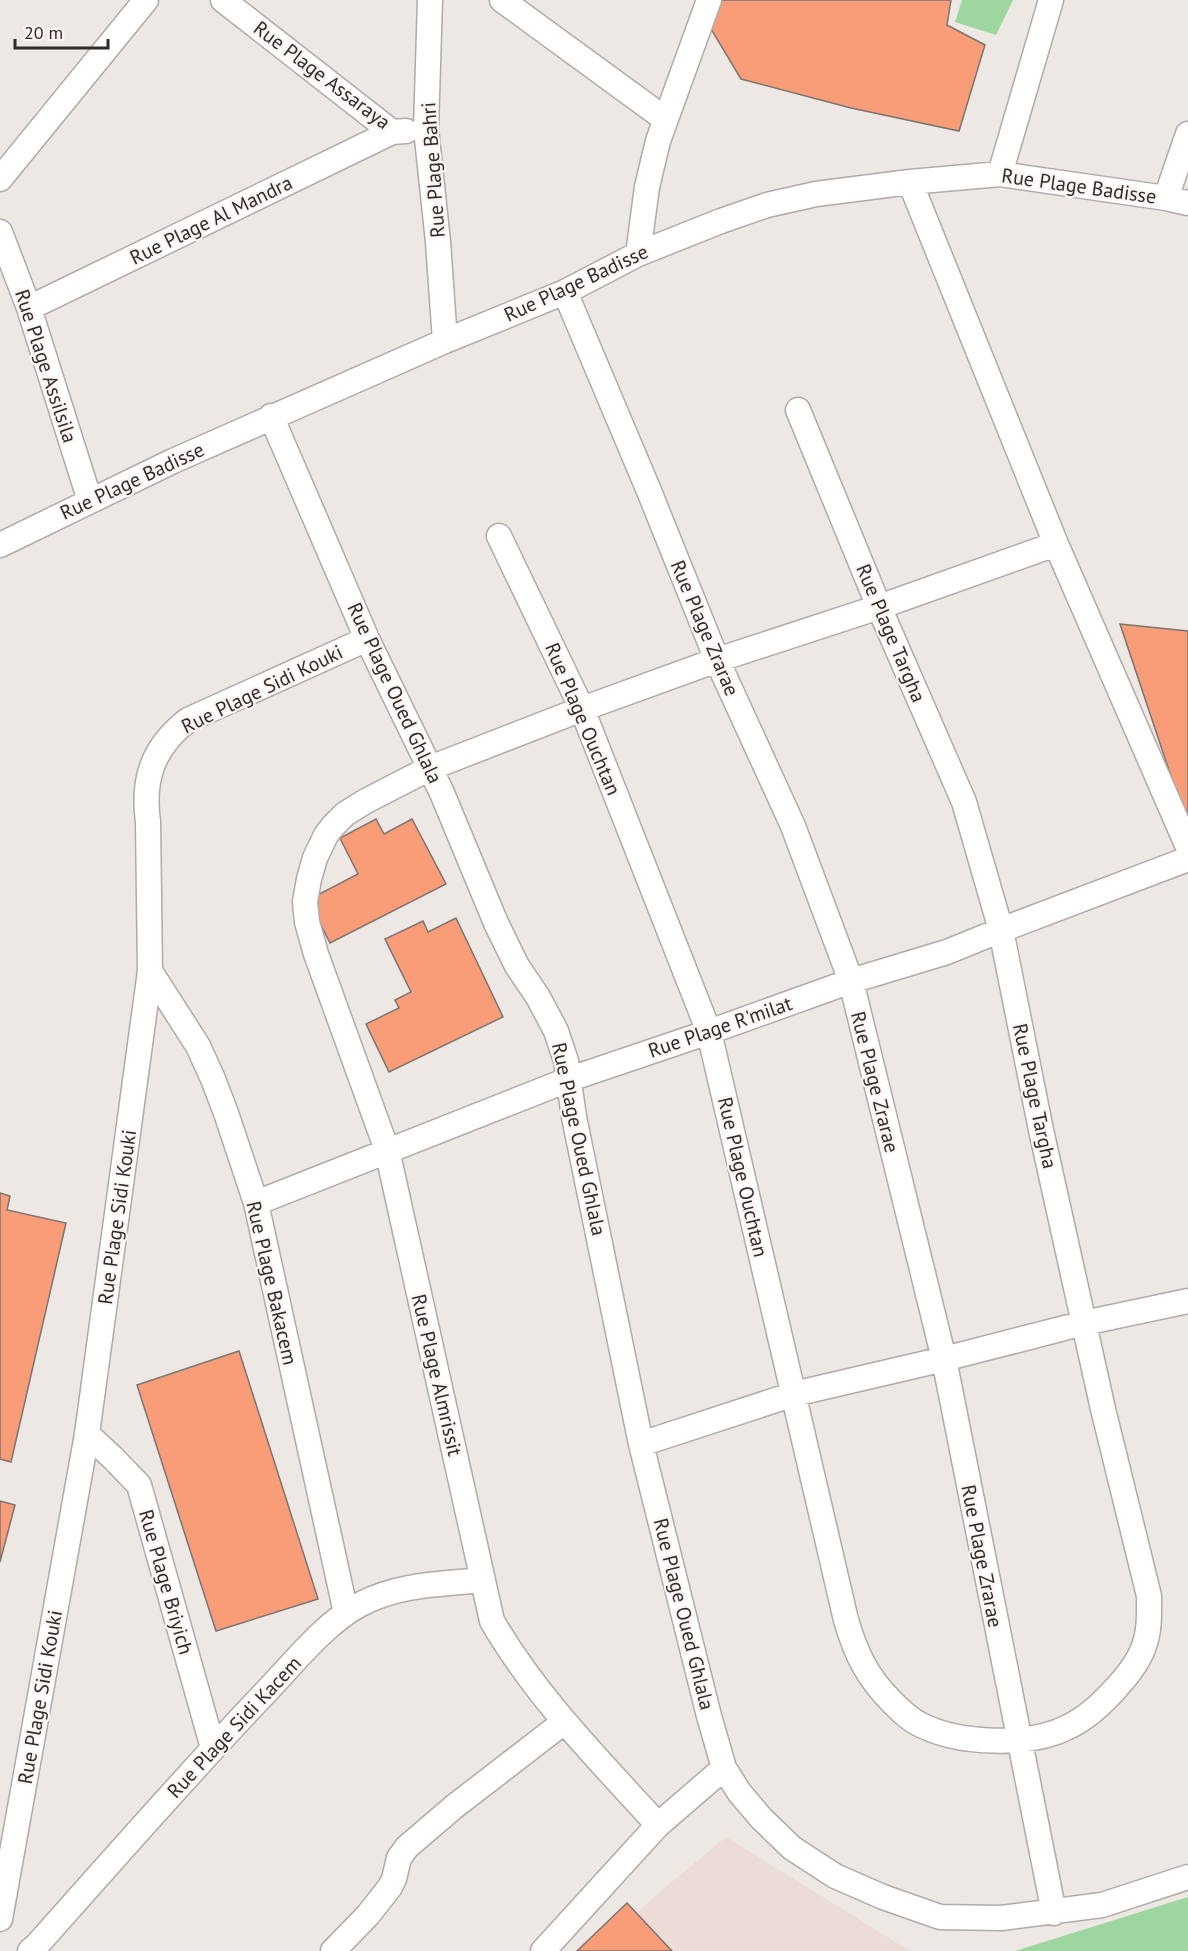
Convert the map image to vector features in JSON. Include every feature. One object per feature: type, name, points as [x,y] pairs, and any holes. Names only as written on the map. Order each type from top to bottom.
[{"type":"street","points":[[0,179],[146,0]]},
{"type":"street","name":"Rue Plage Assaraya","points":[[224,0],[392,132],[426,129]]},
{"type":"street","name":"Rue Plage Bahri","points":[[430,0],[426,129],[438,242],[445,341]]},
{"type":"street","points":[[638,254],[647,187],[665,119],[709,0]]},
{"type":"street","points":[[1000,174],[1051,0]]},
{"type":"street","points":[[516,5],[665,119]]},
{"type":"street","name":"Rue Plage Al Mandra","points":[[29,308],[392,132]]},
{"type":"street","points":[[1177,201],[1188,134]]},
{"type":"street","name":"Rue Plage Badisse","points":[[0,545],[271,416],[565,292],[638,254],[767,205],[816,194],[1000,174],[1177,201]]},
{"type":"street","points":[[910,182],[1056,544],[1188,847]]},
{"type":"street","name":"Rue Plage Assilsila","points":[[0,232],[29,308],[90,501]]},
{"type":"street","name":"Rue Plage Zrarae","points":[[565,292],[717,660],[793,826],[851,981],[944,1359],[1054,1912]]},
{"type":"street","name":"Rue Plage Targha","points":[[798,410],[879,607],[964,802],[1000,930],[1041,1130],[1103,1408],[1149,1596],[1145,1645],[1126,1677],[1091,1713],[1067,1728],[1018,1740]]},
{"type":"street","name":"Rue Plage Oued Ghlala","points":[[271,416],[367,639],[442,793],[496,923],[517,966],[538,997],[556,1031],[570,1079],[574,1117],[641,1444],[724,1768],[739,1792],[761,1818],[792,1848],[835,1876],[883,1897],[940,1917],[1001,1918],[1102,1905],[1188,1877]]},
{"type":"street","name":"Rue Plage Ouchtan","points":[[499,536],[582,710],[709,1032],[852,1640],[860,1660],[874,1683],[902,1712],[919,1724],[943,1734],[962,1738],[1018,1740]]},
{"type":"street","name":"Rue Plage Almrissit","points":[[658,1825],[564,1722],[492,1621],[387,1150],[310,936],[305,902],[315,858],[326,835],[345,814],[430,768],[717,660],[879,607],[1056,544]]},
{"type":"street","name":"Rue Plage Sidi Kouki","points":[[0,1919],[87,1434],[150,971],[148,822],[145,802],[150,768],[158,752],[173,732],[188,720],[367,639]]},
{"type":"street","name":"Rue Plage R'milat","points":[[256,1203],[570,1079],[851,981],[947,952],[1188,859]]},
{"type":"street","name":"Rue Plage Bakacem","points":[[150,971],[198,1046],[226,1113],[256,1203],[346,1613]]},
{"type":"street","points":[[641,1444],[794,1394],[1084,1323],[1188,1301]]},
{"type":"street","name":"Rue Plage Briyich","points":[[87,1434],[139,1485],[213,1748]]},
{"type":"street","name":"Rue Plage Sidi Kacem","points":[[30,1951],[213,1748],[316,1640],[346,1613],[382,1594],[405,1587],[483,1580]]},
{"type":"street","points":[[333,1951],[369,1915],[390,1887],[399,1858],[406,1847],[564,1722]]},
{"type":"street","points":[[543,1951],[658,1825],[724,1768]]},
{"type":"shaded area","points":[[726,1837],[910,1951],[595,1951],[656,1895]]},
{"type":"green space","points":[[962,0],[1013,0],[996,35],[955,22]]},
{"type":"green space","points":[[1188,1897],[1188,1951],[1015,1951]]},
{"type":"building","points":[[721,0],[951,0],[947,25],[985,45],[959,131],[851,108],[741,79],[711,29]]},
{"type":"building","points":[[1120,624],[1188,631],[1188,827]]},
{"type":"building","points":[[376,819],[384,834],[412,819],[446,884],[330,943],[308,900],[358,874],[340,838]]},
{"type":"building","points":[[456,918],[503,1017],[389,1072],[366,1024],[399,1008],[395,1000],[411,992],[385,939],[423,921],[428,932]]},
{"type":"building","points":[[0,1193],[10,1196],[7,1210],[66,1223],[11,1462],[0,1459]]},
{"type":"building","points":[[239,1351],[318,1599],[216,1631],[137,1385]]},
{"type":"building","points":[[0,1501],[15,1505],[0,1562]]},
{"type":"building","points":[[627,1903],[672,1951],[577,1951]]}]
